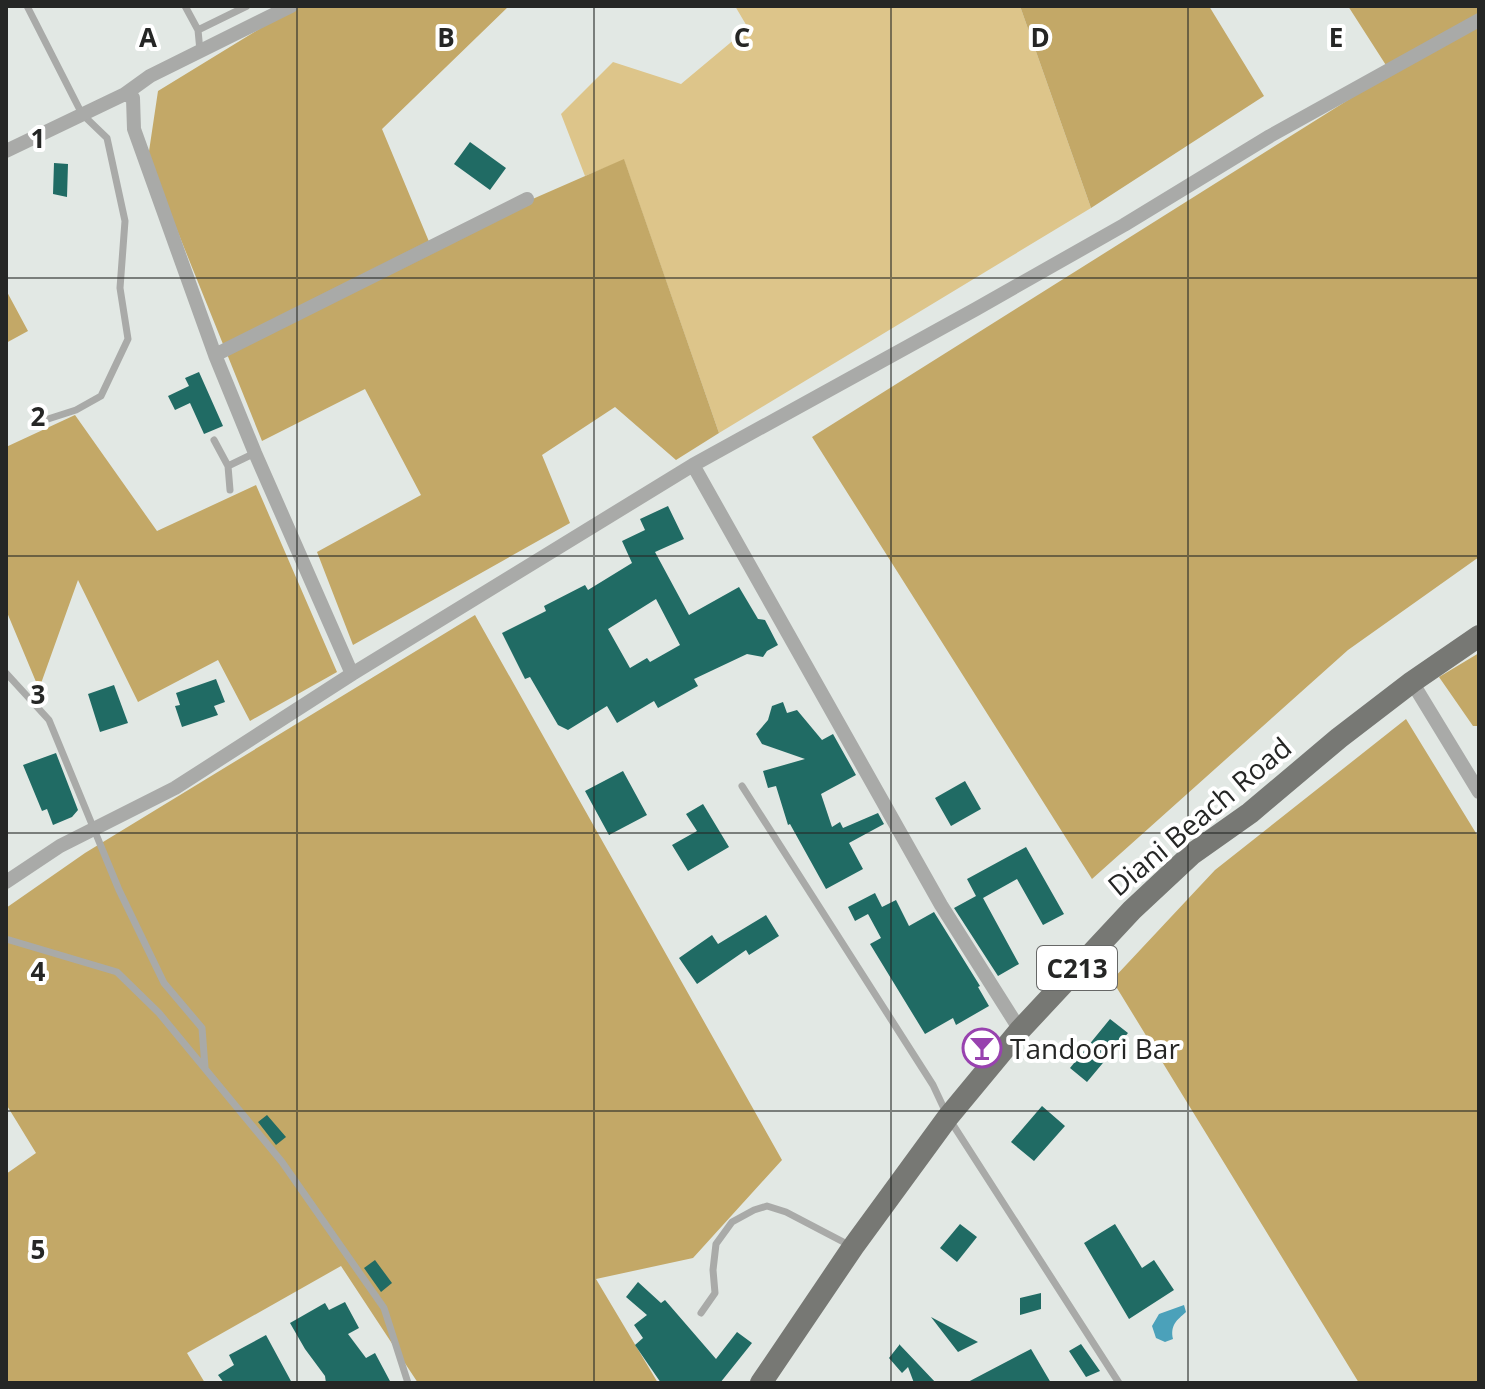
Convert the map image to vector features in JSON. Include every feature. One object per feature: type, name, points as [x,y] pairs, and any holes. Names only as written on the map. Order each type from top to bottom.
[{"type":"main road","name":"Diani Beach Road","points":[[761,1383],[853,1247],[948,1117],[1020,1030],[1132,910],[1192,854],[1250,813],[1412,682],[1479,636]]},
{"type":"street","points":[[6,151],[125,94],[150,76],[291,6]]},
{"type":"street","points":[[6,882],[60,846],[175,788],[352,674],[693,465],[989,302],[1270,136],[1479,20]]},
{"type":"street","points":[[125,94],[133,98],[134,129],[215,355],[352,674]]},
{"type":"street","points":[[215,355],[527,199]]},
{"type":"street","points":[[693,465],[941,905],[1020,1030]]},
{"type":"street","points":[[1412,682],[1479,792]]},
{"type":"lane","points":[[27,6],[82,114],[107,138],[125,221],[120,288],[128,339],[101,396],[76,410],[48,419]]},
{"type":"lane","points":[[185,6],[198,30],[200,51]]},
{"type":"lane","points":[[198,30],[247,6]]},
{"type":"lane","points":[[214,440],[228,466],[230,490]]},
{"type":"lane","points":[[228,466],[255,453]]},
{"type":"lane","points":[[6,673],[49,720],[119,890],[164,983],[202,1028],[205,1069]]},
{"type":"lane","points":[[742,786],[933,1085],[948,1117],[1119,1383]]},
{"type":"lane","points":[[6,939],[117,972],[159,1013],[282,1162],[384,1308],[408,1383]]},
{"type":"lane","points":[[701,1313],[715,1293],[713,1270],[716,1244],[732,1222],[754,1210],[767,1206],[786,1212],[853,1247]]},
{"type":"shaded area","points":[[297,6],[509,6],[382,129],[430,244],[624,159],[719,433],[676,460],[615,407],[542,455],[570,523],[353,645],[317,552],[421,495],[365,389],[262,441],[148,158],[158,91]]},
{"type":"shaded area","points":[[735,6],[1020,6],[1091,208],[719,433],[624,160],[585,176],[561,114],[613,62],[681,84],[748,28]]},
{"type":"shaded area","points":[[1020,6],[1209,6],[1264,96],[1091,208]]},
{"type":"shaded area","points":[[1348,6],[1479,6],[1479,557],[1348,650],[1092,879],[812,437],[1391,73]]},
{"type":"shaded area","points":[[6,290],[28,331],[6,343]]},
{"type":"shaded area","points":[[75,415],[157,531],[256,485],[337,672],[250,721],[218,660],[138,702],[78,580],[39,689],[6,610],[6,447]]},
{"type":"shaded area","points":[[475,615],[782,1160],[693,1258],[596,1279],[658,1383],[418,1383],[341,1266],[187,1353],[205,1383],[6,1383],[6,1174],[36,1153],[6,1104],[6,908],[85,853]]},
{"type":"shaded area","points":[[1479,653],[1479,726],[1473,726],[1439,677]]},
{"type":"shaded area","points":[[1406,719],[1479,838],[1479,1383],[1359,1383],[1112,980],[1215,870]]},
{"type":"water","points":[[1184,1305],[1186,1312],[1173,1326],[1173,1339],[1165,1342],[1156,1338],[1152,1326],[1159,1314]]},
{"type":"building","points":[[470,142],[506,168],[490,190],[454,164]]},
{"type":"building","points":[[54,163],[68,164],[67,197],[53,194]]},
{"type":"building","points":[[199,372],[223,426],[204,434],[190,403],[175,410],[168,396],[189,386],[185,378]]},
{"type":"building","points":[[668,506],[684,539],[655,552],[689,615],[739,587],[758,619],[765,620],[778,645],[763,657],[747,654],[694,679],[698,686],[658,708],[654,701],[617,723],[607,706],[568,730],[558,725],[530,677],[525,679],[502,633],[546,611],[544,606],[585,585],[588,590],[632,563],[622,541],[645,530],[640,519]],"holes":[[[656,599],[680,645],[650,662],[647,658],[630,668],[608,629]]]},
{"type":"building","points":[[216,679],[225,702],[214,706],[218,715],[182,727],[175,706],[180,705],[176,693]]},
{"type":"building","points":[[114,685],[128,723],[100,732],[88,694]]},
{"type":"building","points":[[783,702],[787,713],[797,710],[822,740],[833,734],[856,775],[821,794],[832,827],[840,822],[843,828],[878,813],[884,824],[849,843],[863,869],[826,889],[788,825],[776,786],[768,788],[763,771],[805,759],[762,744],[756,734],[768,720],[772,706]]},
{"type":"building","points":[[56,753],[78,810],[72,817],[53,825],[47,809],[42,811],[23,765]]},
{"type":"building","points":[[623,771],[647,815],[609,835],[585,791]]},
{"type":"building","points":[[965,781],[981,809],[951,826],[935,798]]},
{"type":"building","points":[[703,804],[729,847],[688,871],[672,845],[697,831],[686,814]]},
{"type":"building","points":[[1026,847],[1064,914],[1043,925],[1017,879],[983,898],[1019,964],[998,976],[954,908],[976,896],[967,879]]},
{"type":"building","points":[[875,893],[882,907],[896,900],[909,926],[934,912],[989,1006],[956,1025],[953,1018],[925,1034],[870,944],[881,938],[868,914],[855,921],[848,907]]},
{"type":"building","points":[[766,915],[779,936],[749,955],[746,950],[697,984],[679,958],[712,935],[718,944]]},
{"type":"building","points":[[1110,1019],[1128,1033],[1087,1082],[1070,1068]]},
{"type":"building","points":[[1042,1106],[1065,1126],[1034,1161],[1011,1142]]},
{"type":"building","points":[[267,1115],[286,1137],[276,1145],[258,1122]]},
{"type":"building","points":[[960,1224],[977,1237],[957,1262],[940,1248]]},
{"type":"building","points":[[1115,1224],[1142,1268],[1154,1260],[1174,1290],[1129,1319],[1084,1243]]},
{"type":"building","points":[[375,1260],[392,1283],[381,1292],[364,1268]]},
{"type":"building","points":[[638,1282],[661,1303],[665,1300],[716,1359],[737,1332],[752,1343],[720,1383],[661,1383],[635,1345],[643,1338],[634,1325],[647,1315],[626,1297]]},
{"type":"building","points":[[1041,1293],[1041,1309],[1020,1315],[1020,1298]]},
{"type":"building","points":[[345,1302],[359,1328],[348,1334],[366,1358],[375,1353],[391,1383],[326,1383],[325,1376],[290,1323],[325,1303],[329,1310]]},
{"type":"building","points":[[931,1317],[978,1342],[958,1352]]},
{"type":"building","points":[[266,1335],[292,1383],[224,1383],[218,1375],[234,1365],[229,1355]]},
{"type":"building","points":[[900,1344],[936,1383],[914,1383],[908,1367],[902,1373],[889,1358]]},
{"type":"building","points":[[1081,1344],[1100,1371],[1086,1377],[1069,1351]]},
{"type":"building","points":[[1031,1349],[1051,1383],[966,1383]]},
{"type":"place","name":"Tandoori Bar","points":[[982,1048]]}]
